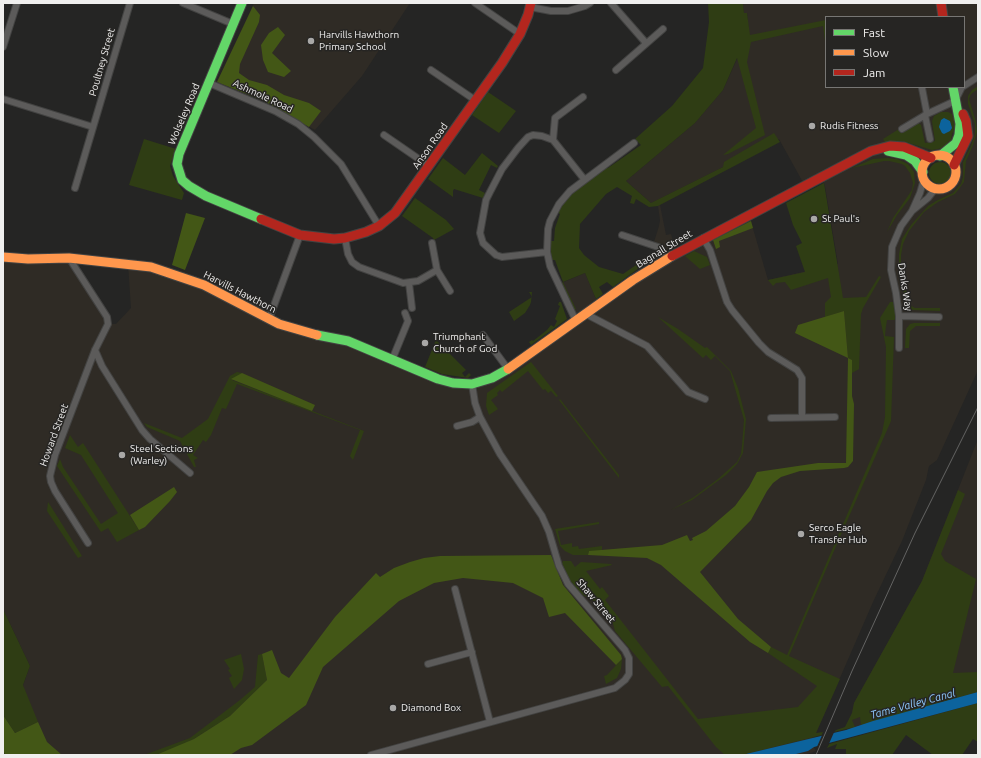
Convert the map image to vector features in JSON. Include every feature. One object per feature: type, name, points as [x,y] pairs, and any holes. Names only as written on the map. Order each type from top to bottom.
[{"type":"street","points":[[3,48],[4,40],[17,3]]},
{"type":"street","name":"Poultney Street","points":[[75,188],[130,3]]},
{"type":"street","points":[[183,3],[233,24]]},
{"type":"street","name":"Wolseley Road","points":[[242,3],[179,154],[177,164],[178,172],[182,180],[196,192],[300,235]]},
{"type":"street","points":[[475,3],[520,34]]},
{"type":"street","points":[[531,5],[551,11],[568,10],[585,6],[590,3]]},
{"type":"street","points":[[611,3],[646,43]]},
{"type":"street","points":[[942,3],[943,16]]},
{"type":"street","name":"Anson Road","points":[[300,235],[334,240],[345,238],[366,232],[379,226],[395,213],[499,67],[520,34],[531,5]]},
{"type":"street","points":[[616,70],[663,29]]},
{"type":"street","points":[[431,70],[475,100]]},
{"type":"street","points":[[965,85],[978,77]]},
{"type":"street","name":"Ashmole Road","points":[[209,83],[276,111],[298,124],[314,137],[341,164],[379,226]]},
{"type":"street","points":[[922,88],[930,139]]},
{"type":"street","points":[[923,175],[925,164],[931,158],[940,156],[956,143],[959,135],[960,124],[953,88]]},
{"type":"street","points":[[902,129],[955,101],[962,88]]},
{"type":"street","points":[[553,140],[555,118],[582,97]]},
{"type":"street","points":[[3,99],[93,128]]},
{"type":"street","points":[[954,165],[968,136],[966,121],[955,101]]},
{"type":"street","points":[[384,135],[429,166]]},
{"type":"street","points":[[547,252],[502,257],[496,256],[483,243],[480,233],[486,200],[490,192],[502,169],[518,148],[533,135],[542,136],[553,140],[584,180]]},
{"type":"street","points":[[576,321],[550,266],[547,252],[548,229],[554,212],[564,196],[634,143]]},
{"type":"street","name":"Bagnall Street","points":[[472,384],[492,378],[508,369],[666,259],[703,238],[871,151],[890,146],[904,147],[931,158]]},
{"type":"street","points":[[878,149],[906,155],[915,161],[928,185],[936,189],[945,188],[951,184],[956,175],[954,165],[948,158],[940,156]]},
{"type":"street","name":"Danks Way","points":[[898,348],[899,316],[891,270],[892,247],[901,226],[912,211],[920,194],[923,175]]},
{"type":"street","name":"Danks Way","points":[[912,211],[928,198],[936,189]]},
{"type":"street","points":[[269,319],[300,235]]},
{"type":"street","points":[[622,235],[658,247],[666,259]]},
{"type":"street","points":[[345,238],[348,254],[352,262],[403,283],[418,282],[437,270]]},
{"type":"street","points":[[703,238],[710,250],[727,302],[732,310],[766,350],[797,370],[802,378],[802,418]]},
{"type":"street","points":[[432,244],[437,270],[450,291]]},
{"type":"street","name":"Harvills Hawthorn","points":[[3,257],[28,259],[68,258],[151,266],[204,285],[269,319],[291,328],[348,341],[438,380],[453,383],[472,384]]},
{"type":"street","name":"Howard Street","points":[[68,258],[107,317],[108,324],[95,350],[55,455],[50,477],[55,491],[88,543]]},
{"type":"street","points":[[409,283],[412,308]]},
{"type":"street","points":[[392,360],[408,321],[405,313]]},
{"type":"street","points":[[586,314],[647,346],[688,392],[705,399]]},
{"type":"street","points":[[899,316],[939,317]]},
{"type":"street","points":[[483,335],[508,369]]},
{"type":"street","points":[[95,350],[102,366],[142,430],[150,439],[190,473]]},
{"type":"street","name":"Shaw Street","points":[[371,755],[615,688],[629,674],[629,658],[625,650],[568,584],[542,516],[500,454],[480,416],[472,384]]},
{"type":"street","points":[[457,426],[472,422],[480,416]]},
{"type":"street","points":[[771,418],[835,417]]},
{"type":"street","points":[[454,589],[490,722]]},
{"type":"street","points":[[428,664],[472,652]]},
{"type":"shaded area","name":"Harvills Hawthorn Primary School","points":[[254,3],[410,3],[362,76],[315,130],[264,101],[217,82]]},
{"type":"shaded area","points":[[743,3],[978,3],[978,370],[937,460],[929,466],[926,480],[902,541],[873,602],[811,742],[816,751],[805,755],[31,755],[23,685],[30,666],[3,609],[3,257],[69,258],[109,324],[116,324],[131,308],[128,264],[168,272],[266,318],[453,383],[492,378],[576,321],[559,284],[585,273],[596,299],[601,304],[666,259],[653,245],[659,226],[660,220],[658,206],[660,205],[666,235],[671,234],[676,253],[749,215],[768,280],[838,264],[825,186],[822,177],[805,186],[779,139],[651,203],[626,181],[695,123],[723,90],[749,35],[747,13],[744,13]],"holes":[[[937,156],[951,160],[954,165],[956,172],[955,178],[951,184],[945,188],[935,189],[926,182],[923,172],[925,164]]]},
{"type":"shaded area","points":[[978,439],[978,698],[854,731],[845,727],[852,713],[854,703],[922,581]]},
{"type":"green space","points":[[708,3],[743,3],[744,13],[747,13],[750,35],[825,20],[825,41],[823,26],[751,42],[747,62],[765,135],[728,154],[723,155],[756,128],[737,58],[723,90],[695,123],[626,181],[651,203],[723,167],[724,162],[774,133],[780,142],[658,206],[649,207],[636,199],[634,204],[630,203],[632,196],[617,187],[606,194],[580,224],[579,248],[584,255],[599,267],[623,274],[655,252],[654,257],[613,287],[607,282],[599,287],[603,294],[596,299],[585,273],[563,282],[555,260],[552,260],[550,241],[554,241],[555,228],[560,214],[557,212],[574,191],[605,168],[608,168],[641,145],[635,139],[672,106],[703,68],[709,22]]},
{"type":"green space","points":[[253,6],[260,15],[259,22],[240,64],[239,73],[249,80],[267,85],[284,95],[309,103],[321,111],[309,127],[264,101],[217,82]]},
{"type":"green space","points":[[278,27],[285,35],[272,53],[291,71],[284,77],[268,72],[263,60],[261,45],[269,33]]},
{"type":"green space","points":[[978,86],[978,89],[971,94],[969,99],[976,122],[977,132],[966,161],[964,182],[955,194],[938,202],[924,212],[909,231],[903,244],[901,266],[910,305],[915,308],[940,308],[940,311],[913,310],[906,305],[899,270],[899,254],[902,239],[911,225],[928,206],[953,193],[961,184],[963,177],[963,162],[975,134],[975,124],[968,104],[968,96],[972,90]]},
{"type":"green space","points":[[488,92],[516,111],[499,133],[472,115]]},
{"type":"green space","points":[[941,112],[948,112],[952,114],[956,124],[951,140],[943,148],[932,150],[902,141],[885,142],[883,139],[899,129],[902,133],[918,123],[921,125],[925,143],[935,141],[932,121],[934,116]]},
{"type":"green space","points":[[144,139],[176,149],[170,166],[173,176],[184,193],[182,200],[129,185]]},
{"type":"green space","points":[[482,153],[498,166],[497,168],[491,165],[479,190],[485,193],[483,198],[454,189],[453,197],[428,179],[443,158],[465,175]]},
{"type":"green space","points":[[873,159],[897,159],[908,164],[914,172],[915,183],[910,198],[897,215],[887,232],[893,218],[912,190],[913,183],[910,173],[902,164],[889,161],[852,168]]},
{"type":"green space","points":[[940,162],[948,165],[951,173],[948,181],[940,184],[932,181],[929,173],[932,165]]},
{"type":"green space","points":[[824,183],[843,298],[866,297],[879,276],[881,277],[861,314],[859,369],[852,373],[852,360],[848,358],[844,311],[825,317],[825,303],[831,297],[828,278],[791,290],[785,282],[776,283],[773,286],[768,280],[805,272],[796,246],[802,243],[793,225],[786,203]]},
{"type":"green space","points":[[415,198],[446,220],[454,229],[434,240],[402,216]]},
{"type":"green space","points":[[186,213],[205,218],[185,270],[172,265]]},
{"type":"green space","points":[[751,221],[753,228],[719,241],[720,247],[716,249],[713,240]]},
{"type":"green space","points":[[694,251],[707,257],[710,265],[700,269],[685,256]]},
{"type":"green space","points":[[563,282],[576,309],[574,310],[561,283]]},
{"type":"green space","points":[[531,297],[530,305],[525,313],[514,321],[509,312]]},
{"type":"green space","points":[[559,302],[561,302],[567,319],[531,345],[529,342],[532,340],[533,341],[551,325],[554,327],[557,321],[555,319],[560,306],[558,305]]},
{"type":"green space","points":[[890,302],[893,302],[897,318],[894,320],[887,320],[885,336],[894,337],[891,421],[789,656],[840,679],[816,733],[823,732],[822,735],[742,755],[725,755],[716,747],[668,686],[662,687],[615,631],[612,620],[598,603],[579,593],[573,587],[562,563],[563,561],[571,561],[575,567],[581,562],[612,565],[586,571],[600,589],[602,587],[609,596],[605,600],[698,719],[798,707],[817,686],[768,653],[771,647],[787,655],[882,433],[885,417],[886,347],[880,318]]},
{"type":"green space","points":[[844,311],[848,358],[795,333],[798,325]]},
{"type":"green space","points":[[658,317],[705,348],[707,347],[731,371],[738,388],[746,419],[743,453],[737,464],[726,475],[692,500],[671,510],[694,497],[737,462],[741,454],[744,420],[730,371],[715,356],[711,360],[706,355],[703,358]]},
{"type":"green space","points":[[940,323],[940,326],[916,326],[910,331],[909,348],[905,348],[906,329],[910,324]]},
{"type":"green space","points":[[436,340],[466,370],[462,373],[465,377],[469,373],[471,375],[468,378],[442,374],[425,367]]},
{"type":"green space","points":[[848,358],[852,360],[852,396],[854,404],[853,461],[848,467],[844,468],[800,471],[781,477],[773,483],[767,491],[751,520],[700,572],[738,619],[771,647],[768,653],[750,642],[661,565],[647,558],[588,555],[589,551],[662,545],[687,535],[690,541],[693,540],[692,538],[706,531],[735,506],[749,487],[757,472],[818,463],[846,463]]},
{"type":"green space","points":[[531,362],[558,396],[556,397],[551,391],[548,393],[545,389],[543,390],[528,371],[502,392],[500,390],[497,393],[498,395],[491,400],[498,409],[489,415],[486,406],[487,393]]},
{"type":"green space","points":[[237,372],[242,373],[232,380],[364,431],[353,460],[350,456],[360,430],[237,384],[226,409],[222,408],[211,435],[206,442],[203,440],[193,455],[198,458],[194,460],[196,467],[194,467],[180,441],[147,427],[144,423],[182,438],[208,419],[230,376]]},
{"type":"green space","points":[[242,373],[315,405],[312,411],[231,379]]},
{"type":"green space","points":[[560,399],[619,475],[619,478],[559,400]]},
{"type":"green space","points":[[70,435],[78,447],[83,443],[139,530],[117,542],[108,528],[101,532],[57,466],[60,459],[63,467],[101,524],[118,513],[81,455],[65,448]]},
{"type":"green space","points":[[174,487],[177,492],[170,501],[145,527],[139,530],[130,515]]},
{"type":"green space","points":[[958,490],[965,494],[941,554],[945,561],[976,579],[953,673],[978,672],[978,692],[861,725],[860,717],[852,720],[855,727],[834,732],[845,727],[852,713],[854,703],[922,581]]},
{"type":"green space","points":[[48,502],[82,556],[78,558],[47,511]]},
{"type":"green space","points":[[599,522],[599,524],[558,531],[561,545],[572,543],[572,547],[578,546],[579,549],[602,546],[602,551],[589,551],[588,555],[573,555],[565,551],[560,546],[555,529]]},
{"type":"green space","points":[[551,555],[563,585],[621,655],[622,659],[616,665],[565,613],[549,617],[543,598],[513,583],[463,578],[434,583],[399,601],[323,667],[306,705],[252,745],[241,748],[230,755],[156,755],[194,739],[230,716],[267,680],[262,654],[272,650],[281,673],[289,678],[335,617],[376,573],[380,577],[394,568],[410,562],[440,556]]},
{"type":"green space","points":[[3,609],[30,666],[23,685],[38,722],[15,733],[3,715]]},
{"type":"green space","points":[[241,654],[244,669],[242,680],[234,689],[229,678],[232,676],[228,670],[230,669],[224,660]]},
{"type":"green space","points":[[262,654],[267,680],[230,716],[194,739],[173,749],[156,755],[144,755],[190,738],[240,700],[255,687],[258,655]]},
{"type":"green space","points":[[622,659],[621,669],[617,678],[606,684],[604,676],[607,675]]},
{"type":"green space","points":[[978,703],[978,742],[973,739],[962,755],[933,755],[906,735],[892,755],[846,755],[846,749],[835,749],[837,744],[827,748],[829,744]]},
{"type":"green space","points":[[3,715],[15,733],[38,722],[47,742],[62,755],[5,755],[3,749]]},
{"type":"water","points":[[944,118],[950,121],[952,128],[944,134],[939,127],[941,120]]},
{"type":"water","points":[[978,692],[978,703],[814,747],[808,751],[792,755],[742,755],[846,730]]},
{"type":"pier","points":[[835,730],[828,746],[816,749],[823,733]]},
{"type":"tram line","points":[[816,755],[852,671],[915,533],[978,407]]},
{"type":"traffic: fast","points":[[242,3],[179,154],[177,164],[182,180],[189,186],[206,196],[261,219]]},
{"type":"traffic: fast","points":[[940,156],[956,143],[959,135],[960,124],[953,88]]},
{"type":"traffic: fast","points":[[888,151],[906,155],[915,161],[923,172]]},
{"type":"traffic: fast","points":[[317,335],[348,341],[438,379],[453,383],[472,384],[492,378],[508,369]]},
{"type":"traffic: slow","points":[[939,155],[951,160],[956,172],[951,184],[939,189],[927,184],[922,172],[927,160],[939,155]]},
{"type":"traffic: slow","points":[[508,369],[633,280],[672,256]]},
{"type":"traffic: slow","points":[[3,257],[28,259],[69,258],[151,267],[204,285],[279,324],[317,335]]},
{"type":"traffic: jam","points":[[261,219],[300,235],[334,239],[345,238],[366,232],[379,226],[395,213],[502,63],[520,34],[531,3]]},
{"type":"traffic: jam","points":[[941,3],[943,16]]},
{"type":"traffic: jam","points":[[954,165],[968,136],[966,121],[963,114]]},
{"type":"traffic: jam","points":[[672,256],[871,151],[890,146],[904,147],[931,158]]},
{"type":"place","name":"Harvills Hawthorn Primary School","points":[[311,41]]},
{"type":"place","name":"Rudis Fitness","points":[[812,126]]},
{"type":"place","name":"St Paul's","points":[[814,219]]},
{"type":"place","name":"Triumphant Church of God","points":[[425,343]]},
{"type":"place","name":"Steel Sections (Warley)","points":[[122,455]]},
{"type":"place","name":"Serco Eagle Transfer Hub","points":[[801,534]]},
{"type":"place","name":"Diamond Box","points":[[393,708]]},
{"type":"water label","name":"Tame Valley Canal","points":[[913,704]]}]
